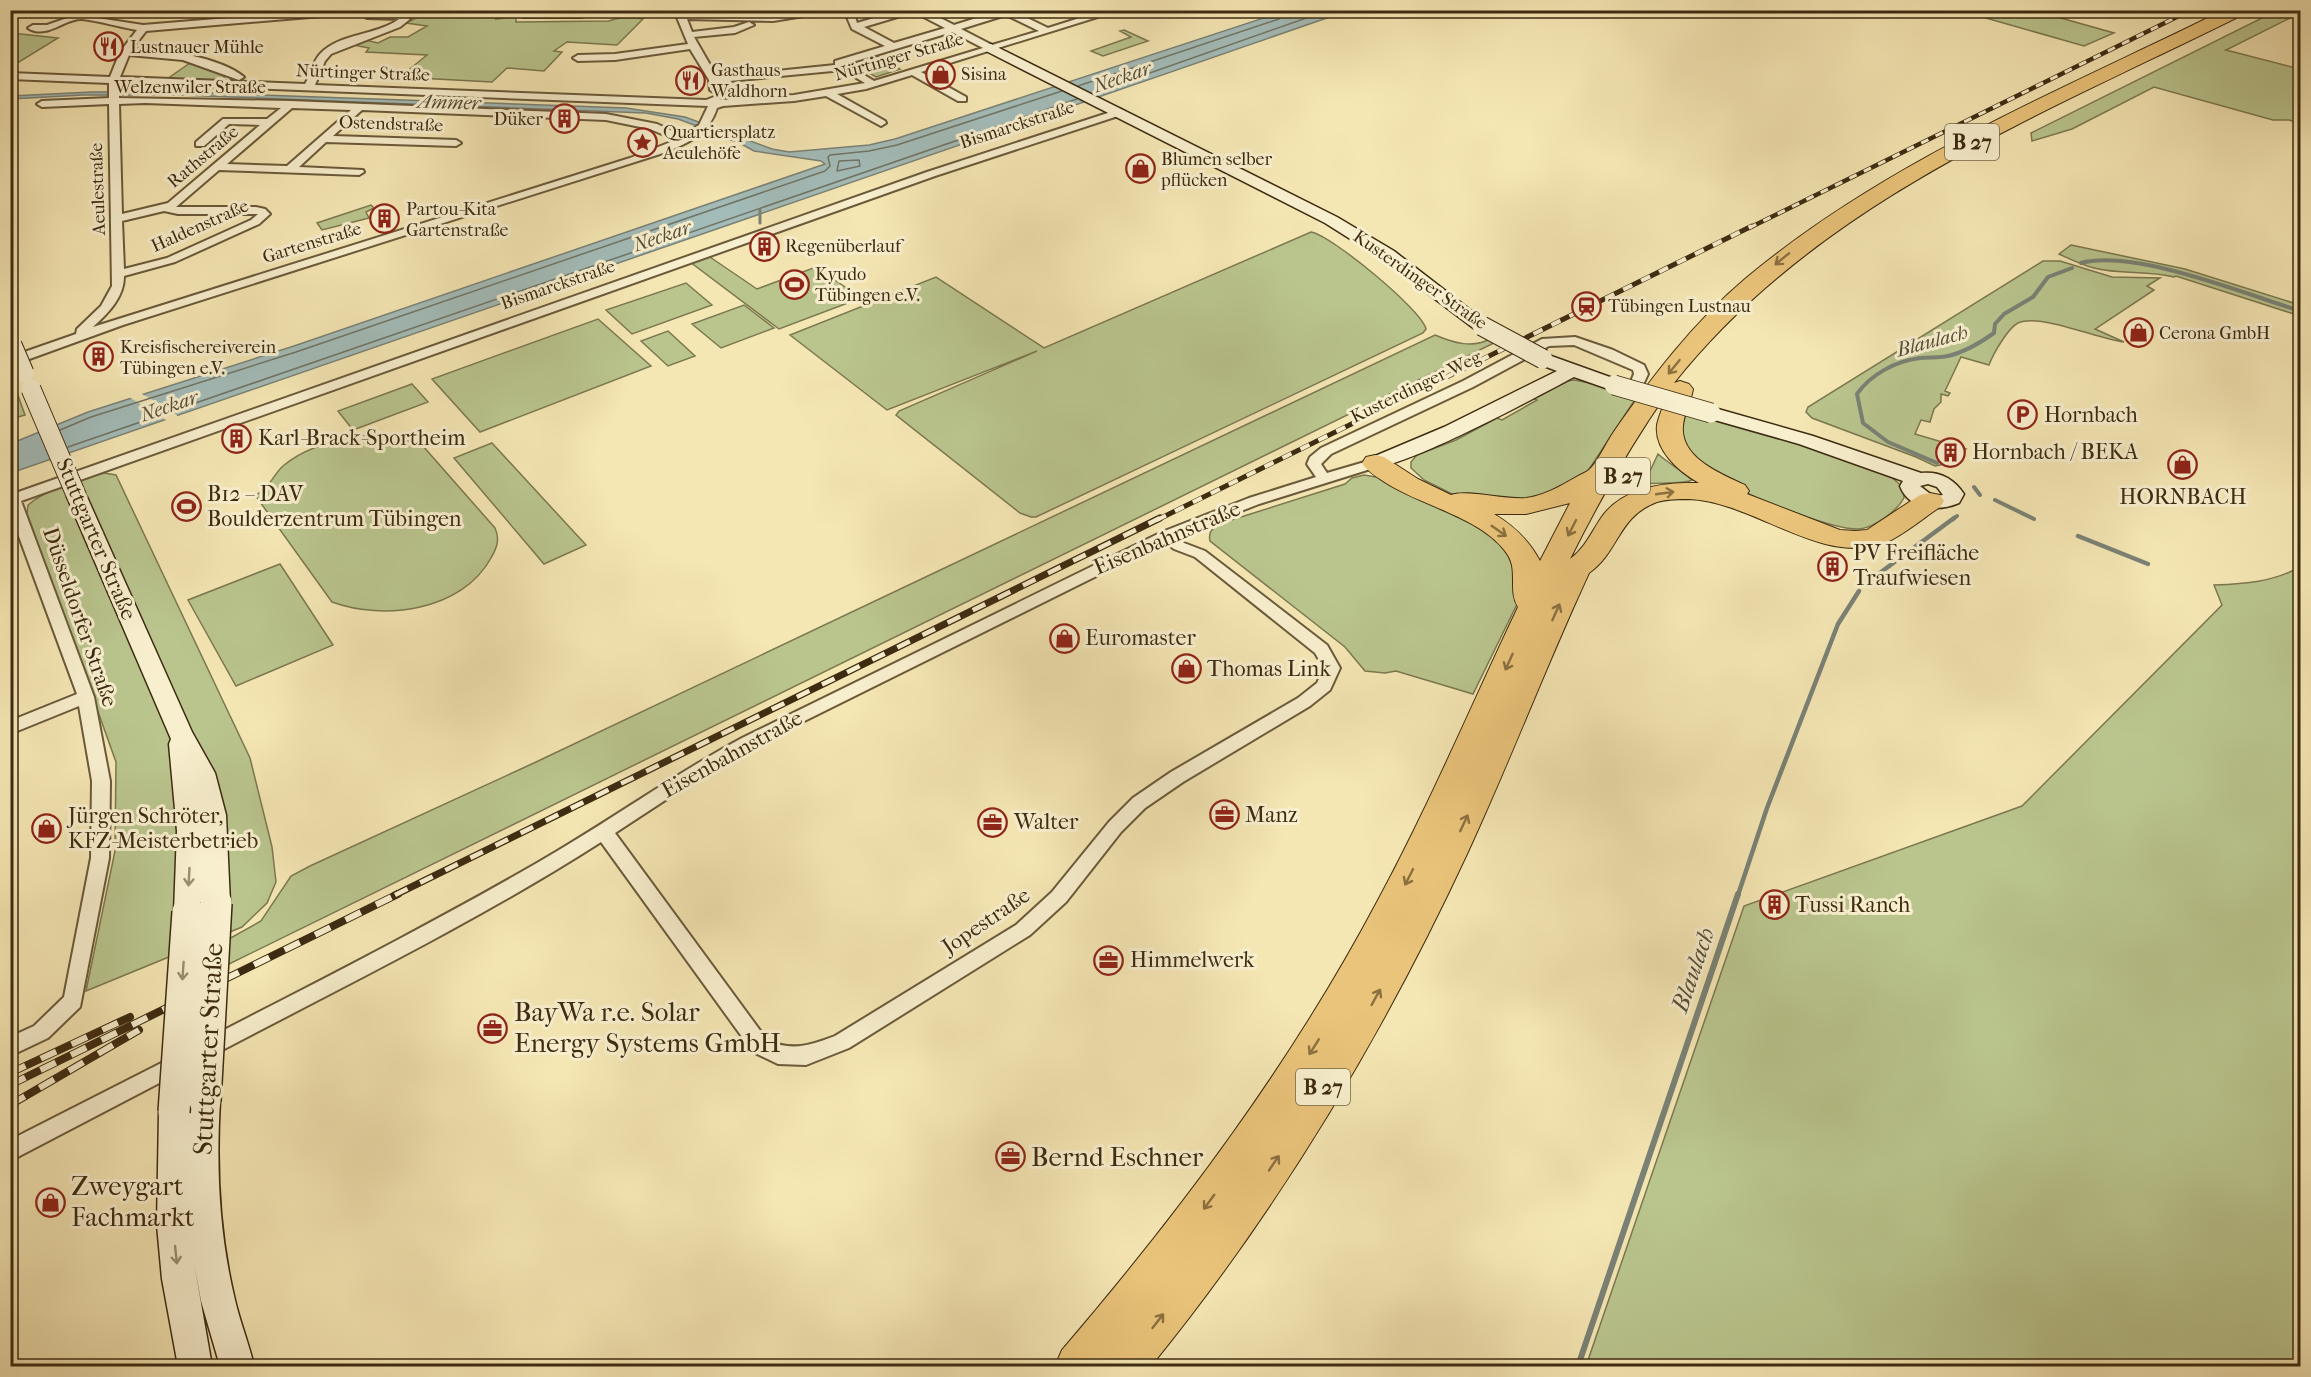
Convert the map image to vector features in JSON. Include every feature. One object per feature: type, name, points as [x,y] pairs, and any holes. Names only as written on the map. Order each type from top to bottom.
[{"type":"highway","name":"B 27","points":[[1078,1366],[1134,1299],[1229,1175],[1319,1039],[1382,929],[1425,845],[1533,609],[1599,477],[1628,430],[1661,384],[1704,333],[1757,281],[1808,239],[1866,200],[1932,162],[2238,10]]},
{"type":"highway","name":"B 27","points":[[1122,1366],[1192,1278],[1262,1180],[1337,1065],[1445,863],[1576,568],[1629,464],[1680,389],[1723,337],[1769,291],[1819,249],[1870,212],[1962,159],[2260,10]]},
{"type":"highway","points":[[1680,389],[1679,402],[1670,423],[1672,442],[1693,467],[1733,490],[1810,521],[1838,530],[1856,532],[1867,531],[1882,524],[1909,500],[1917,489]]},
{"type":"highway","points":[[1385,459],[1431,488],[1460,500],[1492,506],[1517,507],[1542,503],[1562,496],[1585,480],[1599,477]]},
{"type":"highway","points":[[1385,459],[1398,479],[1485,521],[1506,535],[1526,561],[1530,580],[1527,595],[1533,609]]},
{"type":"highway","points":[[1576,568],[1594,555],[1616,516],[1634,502],[1654,495],[1694,491],[1731,497],[1821,533],[1845,540],[1869,539],[1877,536],[1917,489]]},
{"type":"main road","points":[[10,18],[21,10]]},
{"type":"main road","name":"Kusterdinger Straße","points":[[992,48],[1352,232],[1399,263],[1482,326],[1557,364],[1614,385],[1806,440],[1869,463],[1917,489]]},
{"type":"main road","name":"Stuttgarter Straße","points":[[18,362],[181,735],[192,749],[213,808],[216,831],[216,903],[201,1164],[203,1223],[219,1309],[237,1366]]},
{"type":"main road","name":"Eisenbahnstraße","points":[[1385,459],[1482,417],[1557,364]]},
{"type":"main road","name":"Stuttgarter Straße","points":[[181,735],[190,831],[188,912],[174,1113],[173,1225],[179,1279],[195,1366]]},
{"type":"street","points":[[67,10],[80,16],[142,28],[364,10]]},
{"type":"street","points":[[223,22],[227,17],[227,10]]},
{"type":"street","points":[[523,14],[582,14],[592,10]]},
{"type":"street","points":[[667,10],[681,13],[763,18],[837,10]]},
{"type":"street","points":[[848,10],[850,22],[855,27],[893,46]]},
{"type":"street","points":[[855,27],[914,10],[992,48]]},
{"type":"street","name":"Nürtinger Straße","points":[[13,77],[114,91],[307,88],[713,105],[828,93],[873,84],[1116,10]]},
{"type":"street","points":[[307,88],[313,80],[316,65],[326,53],[405,19],[404,16],[367,15],[359,11]]},
{"type":"street","points":[[873,84],[838,63],[1006,11],[1047,31]]},
{"type":"street","points":[[681,13],[693,46],[714,80],[713,105]]},
{"type":"street","points":[[33,28],[48,28],[80,16]]},
{"type":"street","points":[[689,35],[735,30],[749,25]]},
{"type":"street","name":"Aeulestraße","points":[[72,338],[106,308],[116,292],[118,218],[114,91],[126,52],[142,28]]},
{"type":"street","points":[[579,58],[601,58],[693,46]]},
{"type":"street","points":[[126,52],[144,51],[190,60],[218,67],[239,77]]},
{"type":"street","name":"Nürtinger Straße","points":[[714,80],[844,66]]},
{"type":"street","points":[[913,72],[962,99]]},
{"type":"street","name":"Welzenwiler Straße","points":[[42,104],[114,91],[146,100],[598,116],[637,121],[667,130],[683,140]]},
{"type":"street","points":[[828,93],[881,123]]},
{"type":"street","name":"Rathstraße","points":[[118,218],[164,208],[178,200],[291,104]]},
{"type":"street","name":"Gartenstraße","points":[[18,362],[72,338],[634,160],[683,140],[694,133],[703,126],[713,105]]},
{"type":"street","points":[[290,170],[360,106]]},
{"type":"street","name":"Bismarckstraße","points":[[12,499],[1114,109]]},
{"type":"street","name":"Rathstraße","points":[[200,144],[227,121],[270,122]]},
{"type":"street","name":"Ostendstraße","points":[[325,139],[456,143]]},
{"type":"street","points":[[217,167],[359,172]]},
{"type":"street","name":"Haldenstraße","points":[[118,274],[171,260],[255,222],[264,214],[261,211],[178,211],[164,208]]},
{"type":"street","name":"Kusterdinger Weg","points":[[1323,479],[1314,464],[1315,460],[1326,451],[1468,384],[1546,342],[1575,341],[1629,363],[1639,368],[1641,374],[1636,386]]},
{"type":"street","name":"Eisenbahnstraße","points":[[10,1151],[434,930],[539,871],[686,777],[740,747],[1174,532],[1254,501],[1385,459]]},
{"type":"street","name":"Düsseldorfer Straße","points":[[10,1047],[41,1032],[73,1001],[100,858],[101,781],[86,697],[12,499]]},
{"type":"street","name":"Jopestraße","points":[[603,831],[628,862],[730,1010],[760,1046],[778,1055],[791,1058],[806,1056],[842,1042],[1023,930],[1059,897],[1115,827],[1139,803],[1177,777],[1304,702],[1324,686],[1332,668],[1321,650],[1200,554],[1179,546],[1174,532]]},
{"type":"street","points":[[10,728],[86,697]]},
{"type":"green space","points":[[2001,10],[2036,11],[2114,33],[2084,46],[1986,18]]},
{"type":"green space","points":[[425,11],[501,11],[496,19],[516,17],[516,22],[643,19],[617,45],[567,42],[554,51],[562,52],[544,71],[507,68],[492,82],[400,77],[427,55],[366,52],[369,48],[348,44],[361,39],[378,43],[390,37],[408,37],[427,26],[406,23],[426,13]]},
{"type":"green space","points":[[2276,11],[2300,11],[2300,13],[2226,50],[2300,69],[2300,123],[2273,120],[2154,87],[2072,129],[2032,141],[2031,133]]},
{"type":"green space","points":[[1124,30],[1148,41],[1103,56],[1091,51],[1131,37],[1120,31]]},
{"type":"green space","points":[[11,33],[58,38],[11,67]]},
{"type":"green space","points":[[874,54],[900,69],[876,77],[850,62]]},
{"type":"green space","points":[[190,63],[222,72],[225,80],[167,79]]},
{"type":"green space","points":[[371,205],[374,208],[366,212],[369,218],[322,230],[317,223]]},
{"type":"green space","points":[[1311,232],[1337,246],[1393,291],[1421,320],[1426,329],[1423,333],[1036,517],[1020,513],[896,415],[899,411],[1037,351],[887,410],[790,335],[936,277],[1044,348]]},
{"type":"green space","points":[[2071,245],[2185,269],[2300,305],[2300,316],[2176,276],[2090,267],[2059,254]]},
{"type":"green space","points":[[707,255],[757,289],[816,267],[861,298],[779,329],[690,262]]},
{"type":"green space","points":[[2043,261],[2060,261],[2112,277],[2160,278],[2147,286],[2154,290],[2095,329],[2124,342],[2054,324],[2028,321],[2018,323],[2010,330],[1997,348],[1989,365],[1961,357],[1945,391],[1950,393],[1948,396],[1941,394],[1941,402],[1934,409],[1930,422],[1921,420],[1915,434],[1966,449],[1945,464],[1935,466],[1812,418],[1806,412],[1808,407]]},
{"type":"green space","points":[[686,283],[712,305],[632,334],[606,310]]},
{"type":"green space","points":[[744,305],[774,328],[721,348],[692,324]]},
{"type":"green space","points":[[598,319],[651,366],[480,432],[432,379]]},
{"type":"green space","points":[[668,331],[695,356],[668,366],[641,341]]},
{"type":"green space","points":[[1435,335],[1464,344],[1478,343],[1492,338],[1498,341],[227,965],[227,940],[261,921],[291,876],[310,866],[536,762]]},
{"type":"green space","points":[[10,373],[25,415],[11,419],[10,419]]},
{"type":"green space","points":[[1574,380],[1636,398],[1586,474],[1544,500],[1462,499],[1424,480],[1411,468],[1411,462],[1417,455],[1456,440],[1497,418],[1502,420],[1537,400],[1532,398],[1566,381]]},
{"type":"green space","points":[[412,384],[428,402],[353,430],[338,411]]},
{"type":"green space","points":[[1678,413],[1762,431],[1872,467],[1892,477],[1903,489],[1904,498],[1885,518],[1860,529],[1834,525],[1764,501],[1739,489],[1685,454]]},
{"type":"green space","points":[[361,436],[396,437],[422,445],[495,528],[498,540],[493,554],[478,576],[461,590],[442,600],[420,607],[398,610],[375,611],[332,602],[255,495],[264,490],[283,466],[300,454],[340,440]]},
{"type":"green space","points":[[492,443],[586,545],[544,564],[454,458]]},
{"type":"green space","points":[[1658,454],[1684,473],[1692,480],[1644,484]]},
{"type":"green space","points":[[104,473],[116,475],[250,758],[272,847],[276,882],[267,903],[242,927],[86,991],[115,851],[116,762],[27,514],[28,505],[54,489]]},
{"type":"green space","points":[[1364,475],[1388,479],[1507,543],[1522,594],[1473,694],[1396,671],[1385,673],[1365,671],[1345,647],[1210,541],[1211,531],[1219,524],[1345,484],[1352,478]]},
{"type":"green space","points":[[280,564],[333,645],[236,686],[188,600]]},
{"type":"green space","points":[[2300,567],[2300,1366],[1586,1366],[1744,906],[2022,806],[2222,605],[2214,585],[2258,581],[2280,576]]},
{"type":"water","name":"Neckar","points":[[1285,11],[1347,11],[11,473],[10,444],[88,412],[294,346],[825,164],[821,161],[754,151],[736,141],[724,139],[721,135],[678,119],[646,113],[179,95],[83,95],[11,99],[11,96],[92,92],[177,92],[626,108],[685,117],[772,149],[789,152],[869,145],[895,139]]},
{"type":"pier","points":[[140,393],[168,408],[180,418],[169,422],[129,397]]},
{"type":"waterway","name":"Ammer","points":[[226,88],[230,94]]},
{"type":"waterway","points":[[760,210],[760,223]]},
{"type":"waterway","name":"Blaulach","points":[[2081,263],[2104,260],[2160,268],[2190,275],[2300,311]]},
{"type":"waterway","name":"Blaulach","points":[[1937,463],[1888,442],[1863,423],[1857,394],[1869,380],[1893,365],[1920,358],[1948,356],[1978,344],[1994,333],[1995,324],[2004,314],[2033,297],[2048,277],[2072,268]]},
{"type":"waterway","name":"Blaulach","points":[[1974,487],[1980,495]]},
{"type":"waterway","points":[[1995,500],[2034,519]]},
{"type":"waterway","name":"Blaulach","points":[[1952,520],[1957,516]]},
{"type":"waterway","name":"Blaulach","points":[[1869,581],[1954,518]]},
{"type":"waterway","points":[[2078,536],[2148,564]]},
{"type":"waterway","name":"Blaulach","points":[[1738,895],[1767,808],[1838,624],[1859,591]]},
{"type":"waterway","name":"Blaulach","points":[[1578,1366],[1738,894]]},
{"type":"railway","points":[[1749,228],[2191,10]]},
{"type":"railway","points":[[1157,520],[1752,226]]},
{"type":"railway","points":[[395,895],[1160,518]]},
{"type":"railway","points":[[10,1085],[398,894]]},
{"type":"railway","points":[[10,1073],[130,1017]]},
{"type":"railway","points":[[10,1105],[139,1030]]},
{"type":"place","name":"Lustnauer Mühle","points":[[109,47]]},
{"type":"place","name":"Sisina","points":[[940,74]]},
{"type":"place","name":"Gasthaus Waldhorn","points":[[690,80]]},
{"type":"place","name":"Düker","points":[[564,119]]},
{"type":"place","name":"Quartiersplatz Aeulehöfe","points":[[642,142]]},
{"type":"place","name":"Blumen selber pflücken","points":[[1140,169]]},
{"type":"place","name":"Partou-Kita Gartenstraße","points":[[385,219]]},
{"type":"place","name":"Regenüberlauf","points":[[764,246]]},
{"type":"place","name":"Kyudo Tübingen e.V.","points":[[794,284]]},
{"type":"place","name":"Tübingen Lustnau","points":[[1587,306]]},
{"type":"place","name":"Cerona GmbH","points":[[2138,333]]},
{"type":"place","name":"Kreisfischereiverein Tübingen e.V.","points":[[99,357]]},
{"type":"place","name":"Hornbach","points":[[2023,415]]},
{"type":"place","name":"Karl-Brack-Sportheim","points":[[237,438]]},
{"type":"place","name":"Hornbach / BEKA","points":[[1951,452]]},
{"type":"place","name":"HORNBACH","points":[[2183,465]]},
{"type":"place","name":"B12 – DAV Boulderzentrum Tübingen","points":[[186,507]]},
{"type":"place","name":"PV Freifläche Traufwiesen","points":[[1832,566]]},
{"type":"place","name":"Euromaster","points":[[1064,638]]},
{"type":"place","name":"Thomas Link","points":[[1186,669]]},
{"type":"place","name":"Manz","points":[[1224,815]]},
{"type":"place","name":"Walter","points":[[993,822]]},
{"type":"place","name":"Jürgen Schröter, KFZ-Meisterbetrieb","points":[[47,829]]},
{"type":"place","name":"Tussi Ranch","points":[[1774,905]]},
{"type":"place","name":"Himmelwerk","points":[[1109,960]]},
{"type":"place","name":"BayWa r.e. Solar Energy Systems GmbH","points":[[493,1028]]},
{"type":"place","name":"Bernd Eschner","points":[[1010,1157]]},
{"type":"place","name":"Zweygart Fachmarkt","points":[[50,1202]]}]
